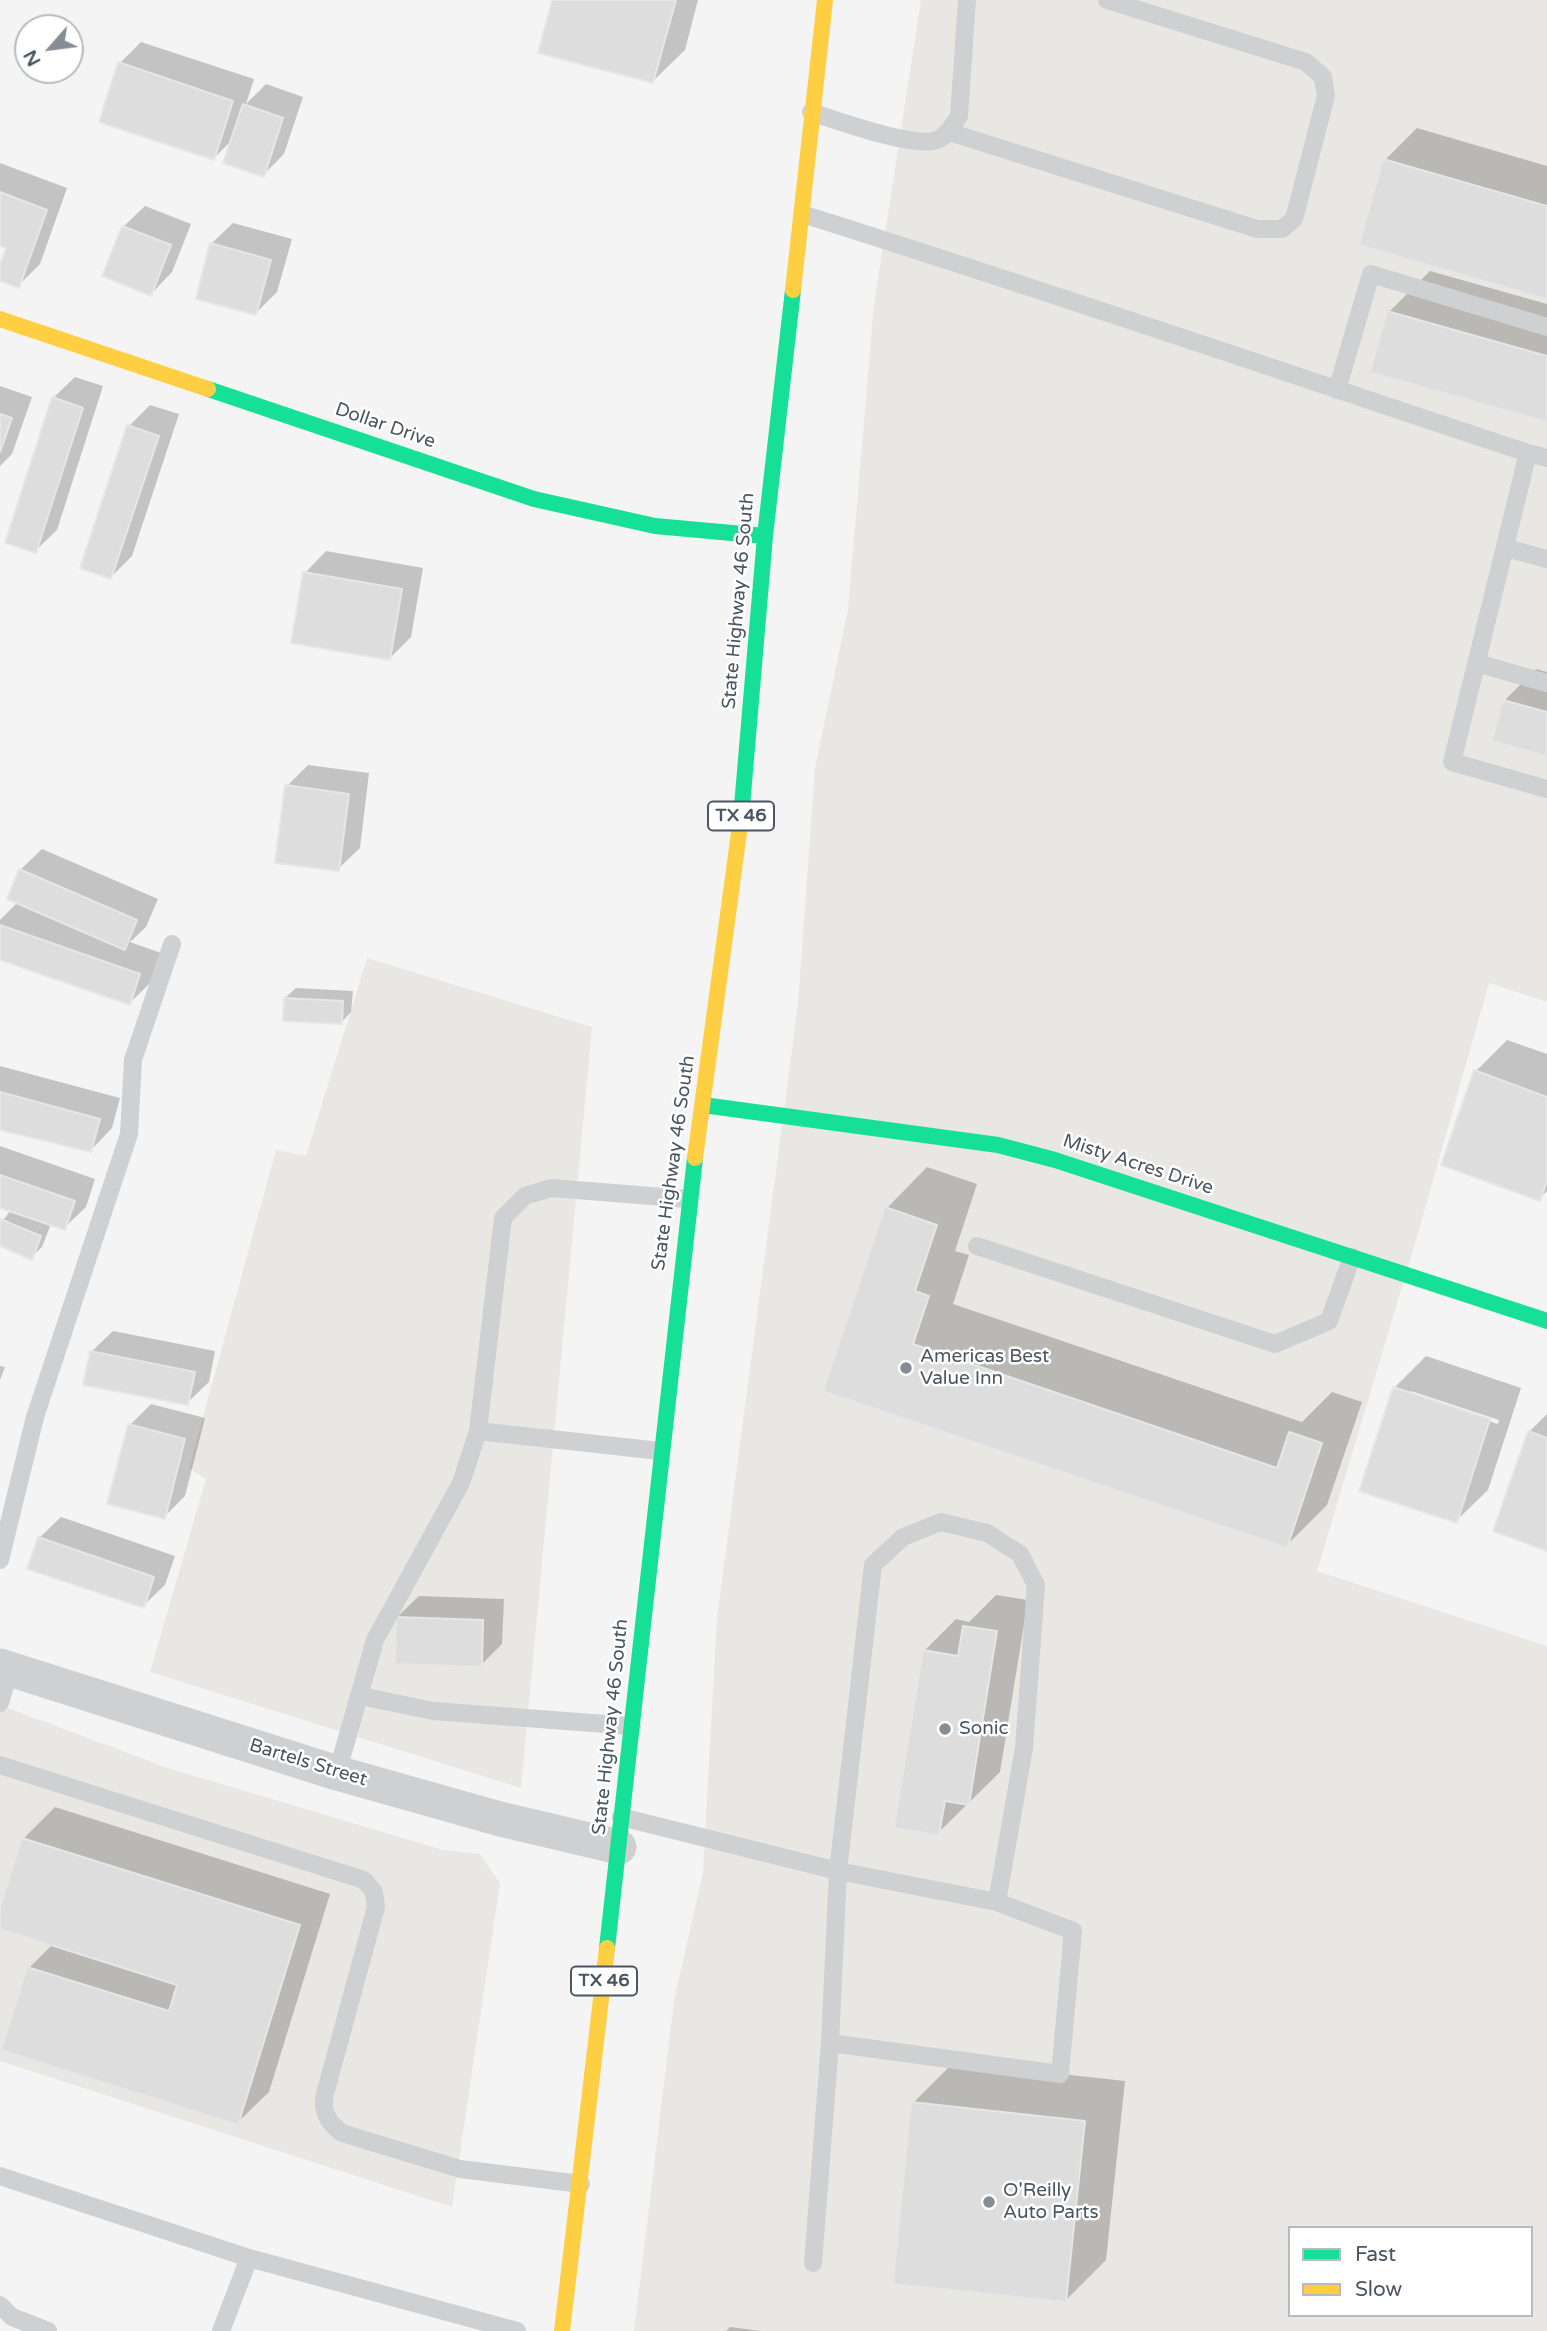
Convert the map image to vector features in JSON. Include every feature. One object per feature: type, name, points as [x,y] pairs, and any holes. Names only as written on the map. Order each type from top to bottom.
[{"type":"main road","name":"State Highway 46 South","points":[[562,2331],[581,2184],[689,1199],[739,843],[765,536],[825,0]]},
{"type":"main road","name":"Dollar Drive","points":[[0,319],[534,499],[655,526],[765,536]]},
{"type":"main road","name":"Misty Acres Drive","points":[[703,1105],[998,1145],[1055,1160],[1547,1321]]},
{"type":"street","name":"Bartels Street","points":[[5,1667],[337,1773],[500,1819],[620,1832]]},
{"type":"lane","points":[[811,112],[906,140],[937,141],[949,131],[959,116],[967,0]]},
{"type":"lane","points":[[949,131],[1257,229],[1282,229],[1294,219],[1326,96],[1323,77],[1306,62],[1107,0]]},
{"type":"lane","points":[[802,214],[1032,286],[1547,458]]},
{"type":"lane","points":[[1337,390],[1371,274],[1547,327]]},
{"type":"lane","points":[[1528,453],[1452,762],[1547,789]]},
{"type":"lane","points":[[1506,548],[1547,559]]},
{"type":"lane","points":[[1477,663],[1547,683]]},
{"type":"lane","points":[[0,1560],[34,1417],[130,1134],[133,1060],[172,944]]},
{"type":"lane","points":[[337,1773],[375,1640],[461,1483],[478,1431],[503,1217],[525,1195],[551,1188],[689,1199]]},
{"type":"lane","points":[[977,1246],[1275,1344],[1329,1321],[1352,1257]]},
{"type":"lane","points":[[478,1431],[660,1451]]},
{"type":"lane","points":[[813,2263],[830,2043],[838,1871],[873,1565],[903,1537],[941,1522],[987,1533],[1020,1554],[1036,1585],[1024,1748],[997,1902]]},
{"type":"lane","points":[[0,1703],[5,1667]]},
{"type":"lane","points":[[361,1696],[433,1712],[632,1726]]},
{"type":"lane","points":[[0,1765],[364,1880],[374,1892],[376,1907],[325,2094],[324,2109],[331,2123],[342,2133],[460,2169],[581,2184]]},
{"type":"lane","points":[[620,1832],[997,1902],[1073,1931],[1060,2074],[830,2043]]},
{"type":"lane","points":[[0,2176],[248,2258],[517,2331]]},
{"type":"lane","points":[[221,2331],[248,2258]]},
{"type":"lane","points":[[4,2313],[48,2331]]},
{"type":"shaded area","points":[[921,0],[1547,0],[1547,1002],[1489,983],[1419,1230],[1317,1571],[1547,1646],[1547,2331],[634,2331],[674,2001],[703,1872],[717,1618],[798,1004],[815,768],[848,609],[874,304]]},
{"type":"shaded area","points":[[367,958],[592,1027],[521,1788],[150,1672],[206,1479],[189,1468],[276,1150],[306,1156]]},
{"type":"shaded area","points":[[0,1705],[168,1768],[443,1850],[480,1854],[500,1883],[452,2207],[0,2061]]},
{"type":"building","points":[[552,0],[676,0],[653,83],[538,53]]},
{"type":"building","points":[[118,62],[233,101],[214,160],[99,122]]},
{"type":"building","points":[[243,104],[283,118],[264,177],[223,163]]},
{"type":"building","points":[[1383,159],[1547,206],[1547,299],[1359,245]]},
{"type":"building","points":[[0,192],[47,210],[19,288],[0,281],[0,264],[6,248],[0,246]]},
{"type":"building","points":[[122,226],[171,245],[151,296],[102,276]]},
{"type":"building","points":[[210,243],[271,260],[256,315],[196,299]]},
{"type":"building","points":[[1387,311],[1547,356],[1547,422],[1370,372]]},
{"type":"building","points":[[52,397],[83,408],[36,553],[5,543]]},
{"type":"building","points":[[0,414],[12,418],[0,452]]},
{"type":"building","points":[[127,425],[159,436],[111,579],[80,568]]},
{"type":"building","points":[[303,572],[402,589],[390,660],[291,643]]},
{"type":"building","points":[[1503,700],[1547,712],[1547,756],[1492,741]]},
{"type":"building","points":[[285,785],[349,794],[339,871],[275,863]]},
{"type":"building","points":[[19,869],[137,920],[125,950],[7,899]]},
{"type":"building","points":[[0,925],[140,974],[130,1005],[0,960]]},
{"type":"building","points":[[284,998],[343,1001],[342,1024],[283,1021]]},
{"type":"building","points":[[1474,1070],[1547,1097],[1547,1180],[1540,1201],[1441,1165]]},
{"type":"building","points":[[0,1092],[100,1119],[91,1152],[0,1130]]},
{"type":"building","points":[[0,1175],[75,1201],[65,1230],[0,1208]]},
{"type":"building","name":"Americas Best Value Inn","points":[[885,1207],[937,1225],[915,1291],[929,1296],[913,1344],[1277,1468],[1289,1432],[1322,1443],[1287,1548],[823,1391]]},
{"type":"building","points":[[0,1219],[41,1236],[32,1260],[0,1246]]},
{"type":"building","points":[[90,1351],[195,1372],[188,1405],[83,1385]]},
{"type":"building","points":[[1393,1387],[1490,1419],[1457,1523],[1359,1491]]},
{"type":"building","points":[[128,1424],[185,1439],[165,1519],[107,1504]]},
{"type":"building","points":[[1528,1431],[1547,1438],[1547,1551],[1493,1531]]},
{"type":"building","points":[[38,1537],[154,1577],[144,1608],[27,1569]]},
{"type":"building","points":[[396,1617],[483,1620],[482,1667],[395,1664]]},
{"type":"building","name":"Sonic","points":[[963,1626],[997,1631],[969,1805],[945,1801],[939,1835],[894,1828],[923,1650],[958,1656]]},
{"type":"building","points":[[22,1838],[300,1925],[238,2125],[1,2050],[27,1967],[169,2011],[177,1985],[0,1929],[0,1907]]},
{"type":"building","name":"O'Reilly Auto Parts","points":[[911,2102],[1085,2121],[1066,2302],[893,2284]]},
{"type":"traffic: fast","points":[[741,818],[765,536],[793,290]]},
{"type":"traffic: fast","points":[[208,389],[534,499],[655,526],[765,536]]},
{"type":"traffic: fast","points":[[703,1105],[998,1145],[1055,1160],[1547,1321]]},
{"type":"traffic: fast","points":[[607,1948],[695,1158]]},
{"type":"traffic: slow","points":[[793,290],[825,0]]},
{"type":"traffic: slow","points":[[0,319],[208,389]]},
{"type":"traffic: slow","points":[[695,1158],[741,818]]},
{"type":"traffic: slow","points":[[562,2331],[607,1948]]},
{"type":"place","name":"Americas Best Value Inn","points":[[906,1368]]},
{"type":"place","name":"Sonic","points":[[945,1729]]},
{"type":"place","name":"O'Reilly Auto Parts","points":[[989,2202]]}]
